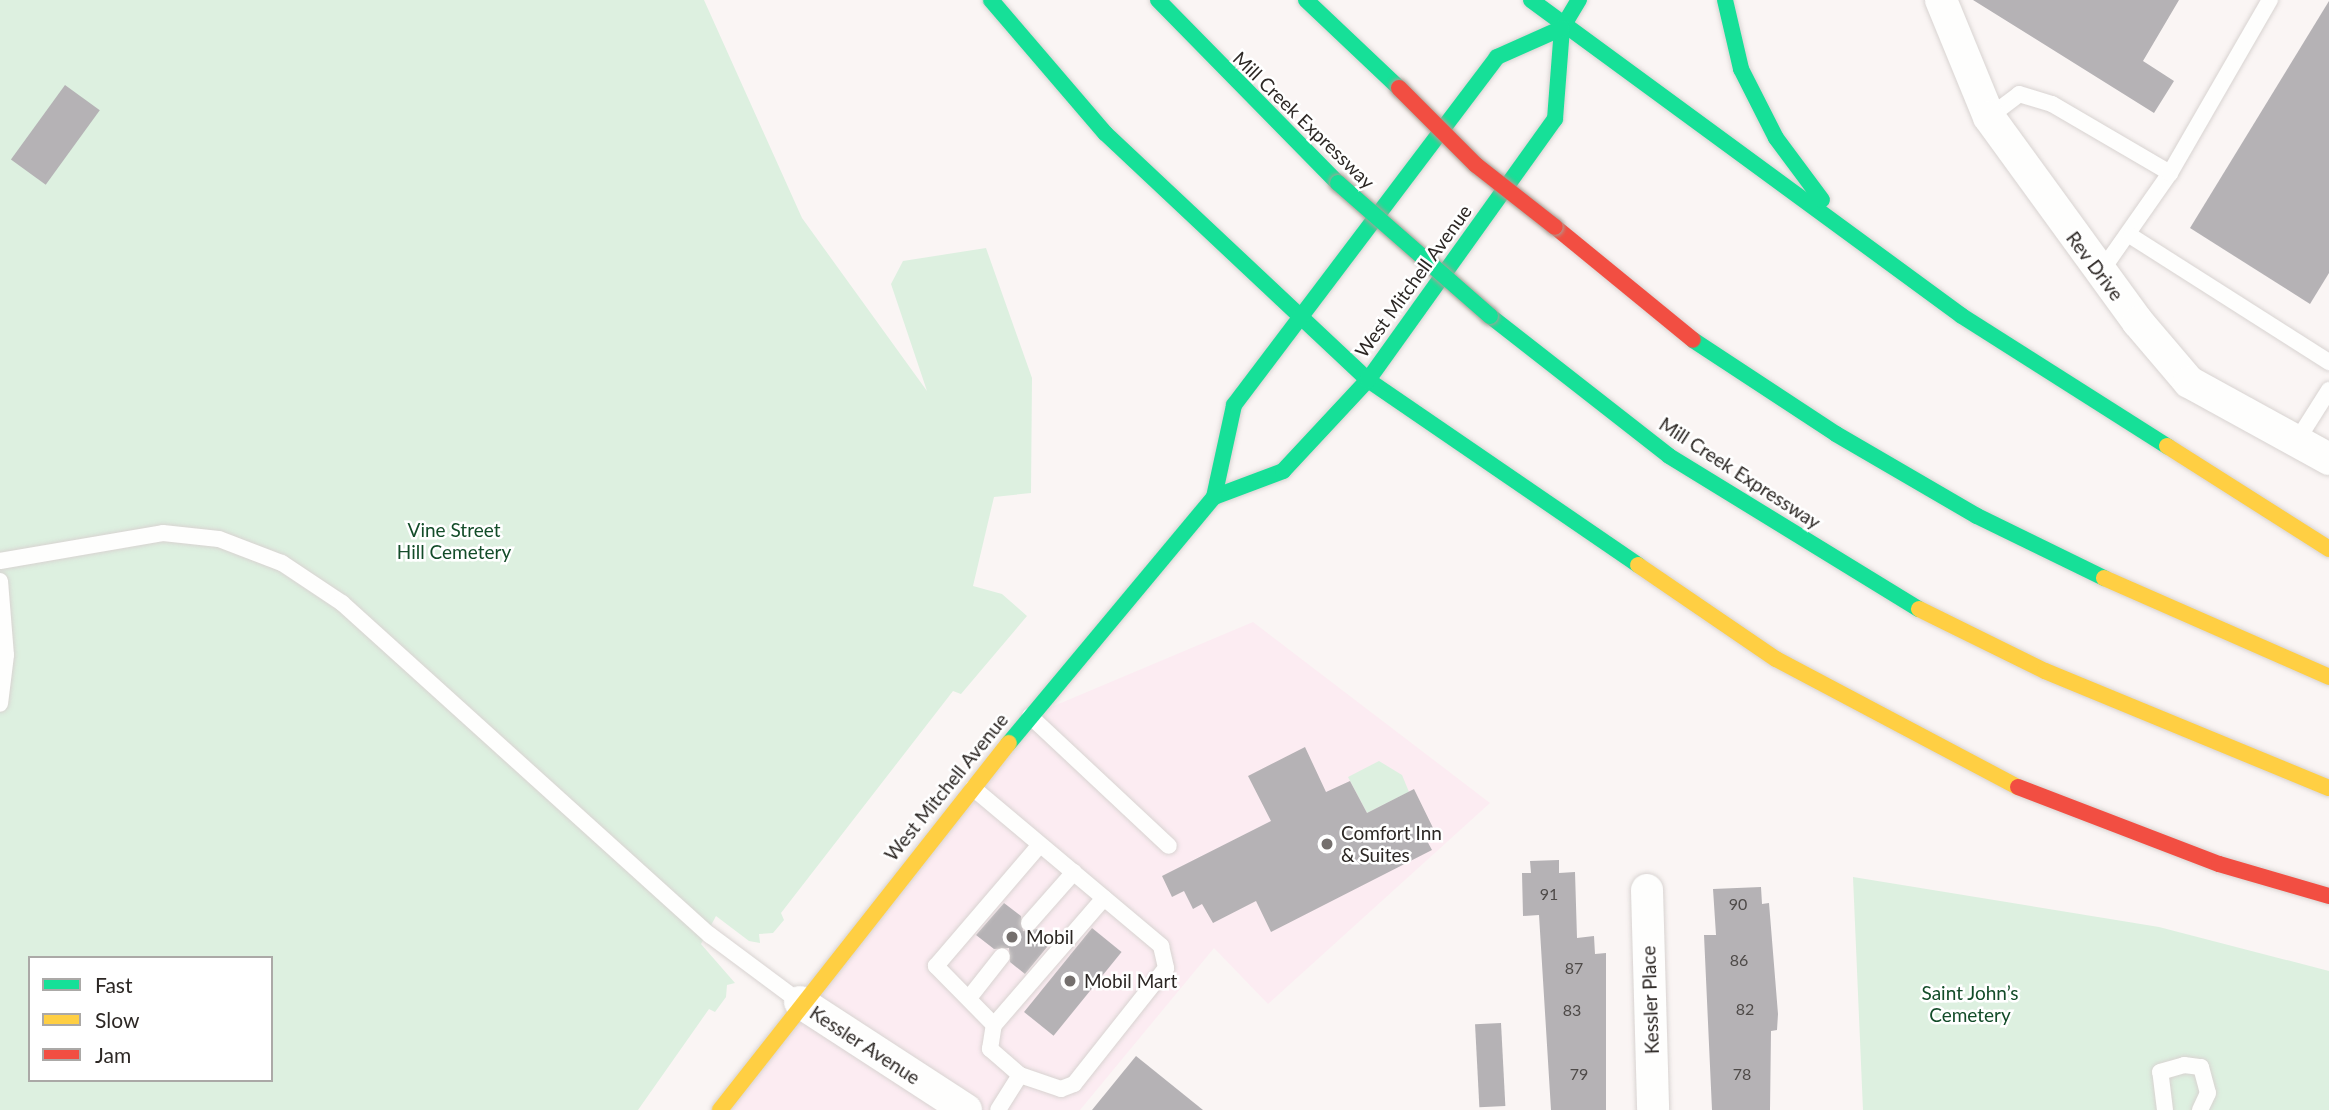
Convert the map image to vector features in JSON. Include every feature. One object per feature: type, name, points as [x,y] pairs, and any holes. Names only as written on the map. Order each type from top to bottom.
[{"type":"main road","points":[[991,0],[1105,133],[1368,380],[1776,659],[1910,734],[2064,805],[2219,864],[2329,896]]},
{"type":"main road","name":"Mill Creek Expressway","points":[[1158,0],[1338,183],[1490,316],[1669,456],[1909,604],[2045,671],[2329,788]]},
{"type":"main road","points":[[1306,0],[1476,165],[1699,344],[1872,454],[2136,594],[2329,677]]},
{"type":"main road","points":[[1531,0],[1562,28],[2083,397],[2329,550]]},
{"type":"main road","name":"West Mitchell Avenue","points":[[1214,497],[1283,471],[1368,380],[1555,119],[1562,28],[1579,0]]},
{"type":"main road","points":[[1725,0],[1741,69],[1776,138],[1844,230]]},
{"type":"main road","name":"West Mitchell Avenue","points":[[720,1110],[800,1002],[1030,716],[1214,497],[1234,405],[1497,57],[1562,28]]},
{"type":"street","name":"Rev Drive","points":[[1941,0],[1989,117],[2100,273],[2189,382],[2298,439],[2329,459]]},
{"type":"street","name":"Kessler Place","points":[[1647,890],[1653,1110]]},
{"type":"street","name":"Kessler Avenue","points":[[800,1002],[966,1110]]},
{"type":"lane","points":[[2100,273],[2131,236],[2270,0]]},
{"type":"lane","points":[[1989,117],[2019,94],[2052,104],[2170,173]]},
{"type":"lane","points":[[2131,236],[2329,362]]},
{"type":"lane","points":[[2298,439],[2329,390]]},
{"type":"lane","points":[[0,561],[163,533],[219,539],[282,563],[342,603],[710,935],[800,1002]]},
{"type":"lane","points":[[0,580],[6,655],[0,704]]},
{"type":"lane","points":[[1030,716],[1169,846]]},
{"type":"lane","points":[[972,788],[1039,846],[1074,872],[1161,946],[1166,968],[1074,1084],[1061,1089],[1020,1075],[990,1049],[994,1025],[1104,898]]},
{"type":"lane","points":[[994,1025],[936,966],[1039,846]]},
{"type":"lane","points":[[1029,923],[1074,872]]},
{"type":"lane","points":[[969,998],[1002,956]]},
{"type":"lane","points":[[2165,1110],[2160,1072],[2184,1065],[2201,1067],[2207,1093],[2200,1110]]},
{"type":"lane","points":[[998,1110],[1020,1075]]},
{"type":"shaded area","points":[[1253,622],[1490,803],[1268,1004],[1214,948],[1080,1110],[720,1110],[1030,716]]},
{"type":"green space","name":"Vine Street Hill Cemetery","points":[[0,0],[704,0],[802,218],[927,391],[891,284],[903,261],[986,248],[1032,378],[1031,493],[994,497],[973,586],[1002,594],[1027,616],[961,694],[953,691],[781,913],[784,920],[773,933],[759,934],[760,943],[749,941],[716,916],[701,944],[735,983],[727,985],[726,997],[715,1012],[709,1009],[638,1110],[0,1110]]},
{"type":"green space","points":[[1379,761],[1402,775],[1409,792],[1367,813],[1348,777]]},
{"type":"green space","name":"Saint John’s Cemetery","points":[[1853,877],[2159,927],[2329,971],[2329,1110],[1863,1110]]},
{"type":"building","points":[[1973,0],[2179,0],[2143,61],[2174,81],[2154,113]]},
{"type":"building","points":[[2329,1],[2329,273],[2310,304],[2190,228]]},
{"type":"building","points":[[65,85],[100,110],[46,185],[11,159]]},
{"type":"building","name":"Comfort Inn & Suites","points":[[1305,747],[1326,792],[1350,781],[1367,813],[1414,789],[1436,834],[1426,839],[1432,850],[1271,932],[1256,901],[1213,923],[1202,904],[1193,909],[1184,891],[1172,897],[1162,876],[1271,821],[1248,776]]},
{"type":"building","points":[[1559,860],[1559,873],[1575,872],[1577,938],[1594,936],[1595,954],[1606,953],[1606,1110],[1551,1110],[1539,915],[1523,916],[1522,873],[1531,873],[1530,861]]},
{"type":"building","points":[[1761,887],[1762,904],[1769,903],[1778,1014],[1777,1030],[1771,1031],[1770,1110],[1712,1110],[1704,935],[1716,935],[1713,889]]},
{"type":"building","name":"Mobil","points":[[1004,903],[1021,916],[1023,931],[1037,929],[1052,941],[1025,974],[1010,962],[1009,948],[994,949],[976,935]]},
{"type":"building","name":"Mobil Mart","points":[[1092,928],[1122,952],[1054,1036],[1024,1012]]},
{"type":"building","points":[[1501,1023],[1505,1106],[1479,1107],[1475,1024]]},
{"type":"building","points":[[1136,1056],[1203,1110],[1092,1110]]},
{"type":"traffic: fast","points":[[991,0],[1105,133],[1368,380],[1638,565]]},
{"type":"traffic: fast","points":[[1158,0],[1338,183]]},
{"type":"traffic: fast","points":[[1306,0],[1399,88]]},
{"type":"traffic: fast","points":[[1531,0],[1962,316],[2167,446]]},
{"type":"traffic: fast","points":[[1214,497],[1283,471],[1368,380],[1555,119],[1562,28],[1579,0]]},
{"type":"traffic: fast","points":[[1725,0],[1741,69],[1776,138],[1822,200]]},
{"type":"traffic: fast","points":[[1009,743],[1214,497],[1234,405],[1497,57],[1562,28]]},
{"type":"traffic: fast","points":[[1338,183],[1490,316]]},
{"type":"traffic: fast","points":[[1490,316],[1669,456],[1919,609]]},
{"type":"traffic: fast","points":[[1693,340],[1836,434],[1977,516],[2104,578]]},
{"type":"traffic: slow","points":[[2167,446],[2329,549]]},
{"type":"traffic: slow","points":[[1638,565],[1776,659],[2018,787]]},
{"type":"traffic: slow","points":[[2104,578],[2329,677]]},
{"type":"traffic: slow","points":[[1919,609],[2045,671],[2329,788]]},
{"type":"traffic: slow","points":[[720,1110],[1009,743]]},
{"type":"traffic: jam","points":[[1399,88],[1476,165],[1555,227]]},
{"type":"traffic: jam","points":[[1555,227],[1693,340]]},
{"type":"traffic: jam","points":[[2018,787],[2219,864],[2329,896]]},
{"type":"place","name":"Comfort Inn & Suites","points":[[1327,844]]},
{"type":"place","name":"Mobil","points":[[1012,937]]},
{"type":"place","name":"Mobil Mart","points":[[1070,981]]}]
